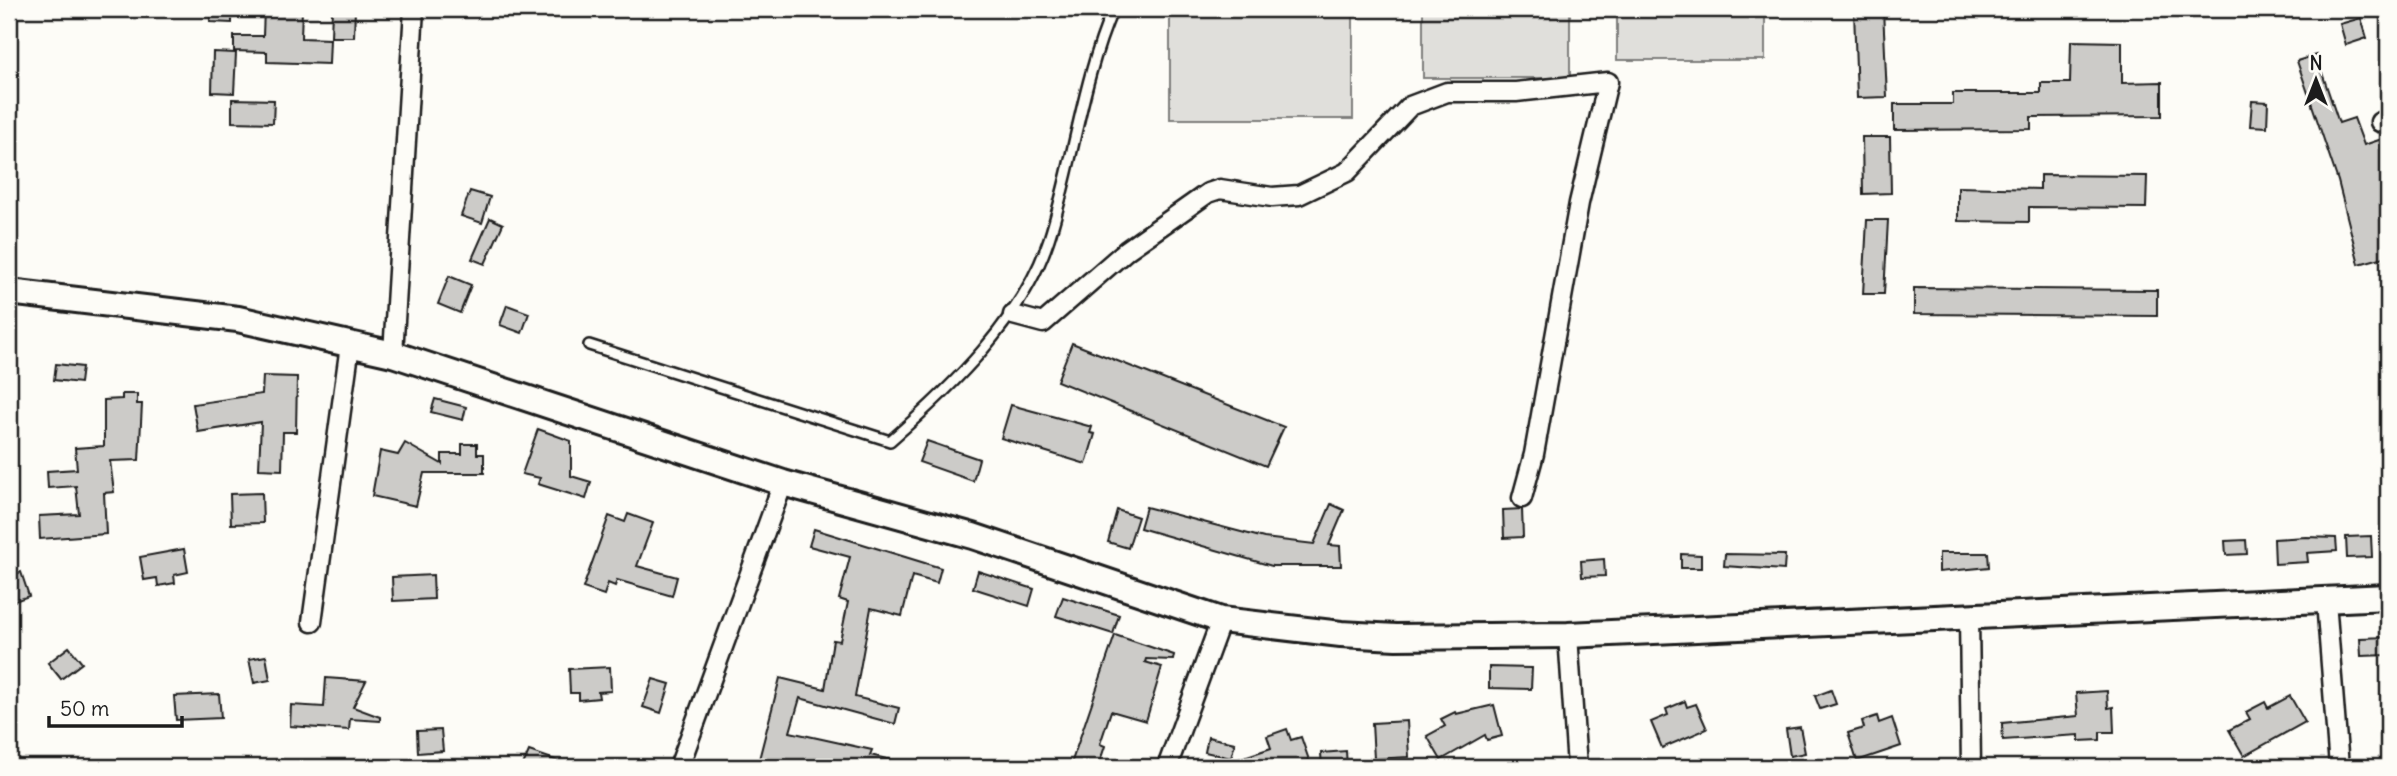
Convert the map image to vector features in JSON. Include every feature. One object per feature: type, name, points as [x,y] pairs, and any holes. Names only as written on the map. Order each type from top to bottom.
[{"type":"street","points":[[393,355],[414,9]]},
{"type":"street","points":[[1013,316],[1043,323],[1127,250],[1208,193],[1220,189],[1272,197],[1298,195],[1347,172],[1410,106],[1447,92],[1516,92],[1608,82],[1578,203],[1534,454],[1522,498]]},
{"type":"street","points":[[9,292],[238,319],[393,355],[783,483],[973,536],[1221,620],[1396,637],[1568,635],[2388,597]]},
{"type":"street","points":[[312,622],[350,345]]},
{"type":"street","points":[[680,767],[783,483]]},
{"type":"street","points":[[2326,601],[2339,767]]},
{"type":"street","points":[[1969,616],[1971,767]]},
{"type":"street","points":[[1167,767],[1221,620]]},
{"type":"street","points":[[1568,635],[1577,767]]},
{"type":"lane","points":[[589,345],[890,441],[922,414],[1013,316],[1049,240],[1077,127],[1113,9]]},
{"type":"shaded area","points":[[1170,9],[1353,9],[1353,119],[1170,119]]},
{"type":"shaded area","points":[[1423,9],[1570,9],[1570,78],[1423,78]]},
{"type":"shaded area","points":[[1617,9],[1765,9],[1765,60],[1617,60]]},
{"type":"building","points":[[210,9],[232,9],[232,23],[210,22]]},
{"type":"building","points":[[264,9],[302,9],[301,38],[330,39],[329,64],[267,62],[267,52],[234,51],[234,36],[263,36]]},
{"type":"building","points":[[332,9],[355,9],[354,37],[331,37]]},
{"type":"building","points":[[1883,9],[1887,97],[1857,98],[1854,10]]},
{"type":"building","points":[[2361,18],[2367,38],[2346,45],[2340,24]]},
{"type":"building","points":[[2071,41],[2122,42],[2122,83],[2162,82],[2162,116],[2031,117],[2031,129],[1894,130],[1894,104],[1953,104],[1953,93],[2041,93],[2041,83],[2070,83]]},
{"type":"building","points":[[213,52],[236,53],[234,93],[212,92]]},
{"type":"building","points":[[2316,55],[2339,123],[2354,118],[2364,145],[2388,137],[2388,256],[2359,264],[2338,181],[2297,61]]},
{"type":"building","points":[[232,99],[274,100],[273,123],[232,122]]},
{"type":"building","points":[[2252,101],[2268,102],[2267,127],[2250,126]]},
{"type":"building","points":[[1862,137],[1890,137],[1891,193],[1863,194]]},
{"type":"building","points":[[2040,175],[2147,176],[2146,208],[2029,207],[2029,222],[1958,221],[1958,187],[2040,189]]},
{"type":"building","points":[[470,191],[490,197],[482,223],[461,216]]},
{"type":"building","points":[[490,218],[503,224],[485,264],[472,259]]},
{"type":"building","points":[[1867,220],[1888,220],[1884,294],[1863,294]]},
{"type":"building","points":[[449,276],[471,285],[460,313],[438,304]]},
{"type":"building","points":[[1914,288],[2157,290],[2157,316],[1914,314]]},
{"type":"building","points":[[507,305],[529,313],[522,333],[500,325]]},
{"type":"building","points":[[1072,343],[1284,427],[1266,466],[1057,381]]},
{"type":"building","points":[[56,364],[82,367],[80,383],[54,380]]},
{"type":"building","points":[[263,376],[297,377],[296,432],[283,432],[282,470],[259,469],[261,422],[198,432],[193,404],[262,394]]},
{"type":"building","points":[[122,394],[137,394],[137,404],[142,404],[139,460],[110,461],[114,492],[104,493],[106,534],[40,539],[39,516],[79,514],[76,486],[48,488],[47,471],[77,469],[75,448],[104,446],[104,400],[122,399]]},
{"type":"building","points":[[435,399],[466,407],[463,420],[431,412]]},
{"type":"building","points":[[1011,405],[1092,427],[1090,433],[1095,434],[1086,464],[1001,438]]},
{"type":"building","points":[[538,429],[571,441],[571,476],[591,482],[586,499],[538,484],[540,478],[522,474]]},
{"type":"building","points":[[927,441],[979,459],[973,481],[919,462]]},
{"type":"building","points":[[405,443],[442,464],[442,454],[462,454],[462,444],[477,444],[477,454],[484,454],[484,473],[424,473],[416,506],[372,496],[380,451],[398,455]]},
{"type":"building","points":[[262,493],[263,523],[231,524],[230,494]]},
{"type":"building","points":[[1331,504],[1344,510],[1329,545],[1340,546],[1341,566],[1272,566],[1140,528],[1146,507],[1264,538],[1314,544]]},
{"type":"building","points":[[1522,509],[1523,537],[1504,538],[1503,510]]},
{"type":"building","points":[[1117,510],[1138,517],[1128,548],[1108,542]]},
{"type":"building","points":[[628,514],[653,523],[637,566],[677,577],[672,596],[617,580],[615,586],[608,583],[604,595],[583,588],[609,516],[625,522]]},
{"type":"building","points":[[814,529],[941,568],[937,583],[912,576],[902,616],[871,608],[855,697],[899,708],[895,724],[800,698],[790,732],[872,750],[870,755],[900,762],[900,767],[757,767],[780,678],[825,689],[833,640],[840,641],[848,602],[839,599],[850,557],[809,546]]},
{"type":"building","points":[[2371,536],[2372,557],[2347,558],[2346,537]]},
{"type":"building","points":[[2336,538],[2337,551],[2307,553],[2308,562],[2275,564],[2274,539]]},
{"type":"building","points":[[2246,540],[2247,554],[2226,555],[2225,541]]},
{"type":"building","points":[[184,549],[188,572],[174,575],[175,583],[158,586],[157,578],[144,580],[140,557]]},
{"type":"building","points":[[1939,553],[1988,553],[1989,567],[1939,572]]},
{"type":"building","points":[[1681,554],[1701,555],[1701,568],[1681,568]]},
{"type":"building","points":[[1725,554],[1785,555],[1784,570],[1724,566]]},
{"type":"building","points":[[1604,559],[1605,576],[1582,577],[1581,561]]},
{"type":"building","points":[[978,571],[1034,589],[1029,606],[973,588]]},
{"type":"building","points":[[21,572],[29,596],[9,603],[9,576]]},
{"type":"building","points":[[433,575],[434,599],[393,601],[392,577]]},
{"type":"building","points":[[1063,597],[1119,615],[1113,634],[1056,616]]},
{"type":"building","points":[[1115,635],[1174,655],[1173,660],[1146,659],[1145,662],[1162,667],[1146,721],[1111,711],[1100,744],[1105,746],[1098,767],[1070,767]]},
{"type":"building","points":[[2388,637],[2388,655],[2361,656],[2360,638]]},
{"type":"building","points":[[69,647],[82,663],[61,679],[48,663]]},
{"type":"building","points":[[266,656],[270,680],[254,683],[249,659]]},
{"type":"building","points":[[610,667],[611,691],[598,692],[599,698],[579,700],[579,693],[570,693],[569,669]]},
{"type":"building","points":[[1489,667],[1532,668],[1531,689],[1489,688]]},
{"type":"building","points":[[326,678],[366,681],[353,707],[380,717],[380,721],[350,719],[349,730],[290,726],[291,705],[324,707]]},
{"type":"building","points":[[653,679],[670,684],[661,713],[643,707]]},
{"type":"building","points":[[1831,690],[1836,704],[1820,709],[1815,696]]},
{"type":"building","points":[[2107,691],[2108,708],[2113,707],[2114,732],[2100,732],[2100,740],[2079,741],[2079,735],[2003,740],[2002,723],[2078,716],[2076,693]]},
{"type":"building","points":[[219,694],[221,718],[176,720],[174,696]]},
{"type":"building","points":[[2290,696],[2305,722],[2244,756],[2229,730],[2250,719],[2246,712],[2265,702],[2268,708]]},
{"type":"building","points":[[1685,701],[1687,707],[1696,704],[1707,729],[1662,748],[1651,722],[1668,715],[1666,709]]},
{"type":"building","points":[[1494,705],[1502,736],[1487,740],[1485,735],[1441,760],[1427,736],[1445,726],[1441,719],[1455,712],[1456,714]]},
{"type":"building","points":[[1877,716],[1879,723],[1892,718],[1901,746],[1857,761],[1848,733],[1864,728],[1862,721]]},
{"type":"building","points":[[1407,721],[1409,757],[1374,759],[1372,723]]},
{"type":"building","points":[[1800,727],[1805,753],[1790,756],[1786,729]]},
{"type":"building","points":[[1287,729],[1291,740],[1301,737],[1309,760],[1288,767],[1220,767],[1271,748],[1267,736]]},
{"type":"building","points":[[441,730],[443,751],[418,753],[417,731]]},
{"type":"building","points":[[1208,737],[1235,743],[1231,758],[1205,752]]},
{"type":"building","points":[[529,751],[570,765],[522,767]]},
{"type":"building","points":[[1346,751],[1347,767],[1322,767],[1321,753]]}]
